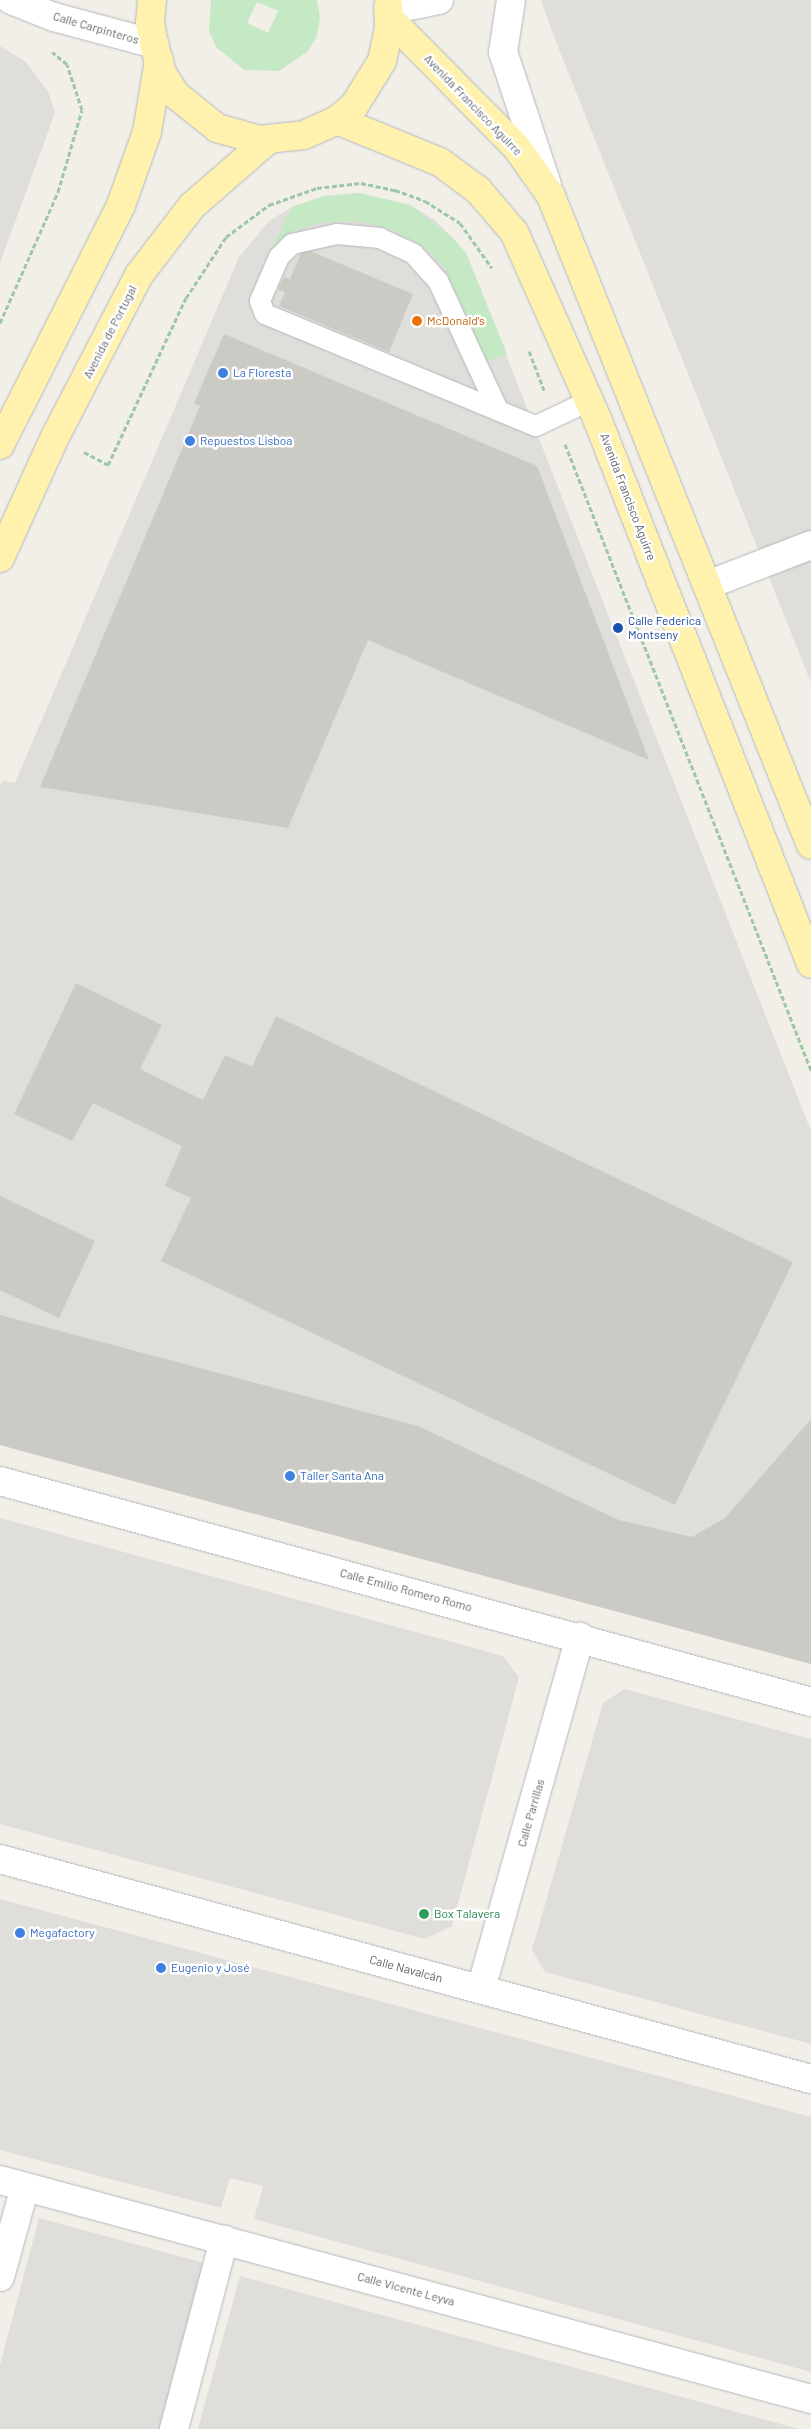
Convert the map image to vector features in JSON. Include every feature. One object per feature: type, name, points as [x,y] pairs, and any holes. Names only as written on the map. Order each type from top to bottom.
[{"type":"main road","points":[[152,0],[150,22],[156,52],[176,95],[202,119],[233,135],[268,140],[304,135],[337,120],[374,80],[385,50],[389,9]]},
{"type":"main road","name":"Avenida Francisco Aguirre","points":[[389,9],[517,148],[551,196],[710,584],[811,845]]},
{"type":"main road","points":[[0,445],[121,205],[147,132],[156,52]]},
{"type":"main road","name":"Avenida Francisco Aguirre","points":[[337,120],[440,162],[478,190],[514,232],[589,401],[811,964]]},
{"type":"main road","name":"Avenida de Portugal","points":[[0,558],[55,437],[139,275],[159,246],[198,200],[268,140]]},
{"type":"street","name":"Calle Carpinteros","points":[[11,0],[156,52]]},
{"type":"street","points":[[389,9],[439,0]]},
{"type":"street","name":"Avenida Francisco Aguirre","points":[[511,0],[503,52],[551,196]]},
{"type":"street","points":[[710,584],[811,545]]},
{"type":"street","name":"Calle Emilio Romero Romo","points":[[0,1481],[580,1637],[811,1702]]},
{"type":"street","name":"Calle Parrillas","points":[[482,1989],[580,1637]]},
{"type":"street","name":"Calle Navalcán","points":[[0,1859],[811,2078]]},
{"type":"street","points":[[0,2277],[12,2184]]},
{"type":"street","name":"Calle Vicente Leyva","points":[[12,2184],[811,2399]]},
{"type":"street","points":[[174,2429],[224,2240]]},
{"type":"lane","points":[[498,410],[438,281],[414,254],[380,238],[337,234],[292,244],[279,257],[260,302],[265,314],[536,426],[589,401]]},
{"type":"path","points":[[0,323],[58,192],[82,110],[68,64],[44,46]]},
{"type":"path","points":[[55,437],[108,464],[186,298],[226,237],[269,205],[317,188],[361,183],[394,190],[425,200],[460,223],[494,271]]},
{"type":"path","points":[[527,348],[811,1070]]},
{"type":"shaded area","points":[[541,0],[811,0],[811,683],[551,29]]},
{"type":"shaded area","points":[[0,46],[26,62],[49,93],[55,113],[0,263]]},
{"type":"shaded area","points":[[359,193],[410,205],[436,221],[466,253],[811,1131],[811,1664],[0,1445],[0,786],[2,781],[15,783],[239,257],[269,221],[292,207],[324,196]]},
{"type":"shaded area","points":[[0,1518],[503,1656],[519,1677],[452,1926],[425,1939],[0,1824]]},
{"type":"shaded area","points":[[624,1689],[811,1739],[811,2044],[545,1972],[532,1950],[603,1703]]},
{"type":"shaded area","points":[[0,1899],[811,2117],[811,2372],[254,2219],[263,2186],[230,2178],[221,2208],[0,2150]]},
{"type":"shaded area","points":[[39,2218],[208,2264],[163,2429],[0,2429],[0,2365]]},
{"type":"shaded area","points":[[240,2276],[799,2429],[198,2429]]},
{"type":"green space","points":[[211,0],[317,0],[320,18],[317,36],[308,51],[279,71],[244,70],[216,47],[209,31]],"holes":[[[257,2],[278,11],[268,33],[247,23]]]},
{"type":"green space","points":[[359,193],[410,205],[451,236],[466,253],[507,354],[486,362],[445,268],[424,247],[391,229],[358,221],[325,222],[297,230],[270,252],[292,207],[324,196]]},
{"type":"building","points":[[303,248],[413,294],[389,352],[279,306],[285,292],[278,290],[284,277],[290,279]]},
{"type":"building","points":[[224,334],[537,466],[649,760],[368,640],[288,828],[40,787],[200,406],[194,403]]},
{"type":"building","points":[[76,983],[162,1025],[140,1069],[203,1100],[225,1055],[252,1067],[276,1016],[793,1262],[675,1505],[161,1261],[191,1198],[165,1186],[182,1146],[93,1103],[72,1141],[14,1114]]},
{"type":"building","points":[[0,1196],[95,1241],[59,1318],[0,1290]]},
{"type":"building","points":[[0,1315],[418,1426],[619,1520],[692,1537],[725,1518],[811,1419],[811,1664],[0,1445]]},
{"type":"place","name":"McDonald's","points":[[417,321]]},
{"type":"place","name":"La Floresta","points":[[223,373]]},
{"type":"place","name":"Repuestos Lisboa","points":[[190,441]]},
{"type":"place","name":"Calle Federica Montseny","points":[[618,628]]},
{"type":"place","name":"Taller Santa Ana","points":[[290,1476]]},
{"type":"place","name":"Box Talavera","points":[[424,1914]]},
{"type":"place","name":"Megafactory","points":[[20,1933]]},
{"type":"place","name":"Eugenio y José","points":[[161,1968]]}]
